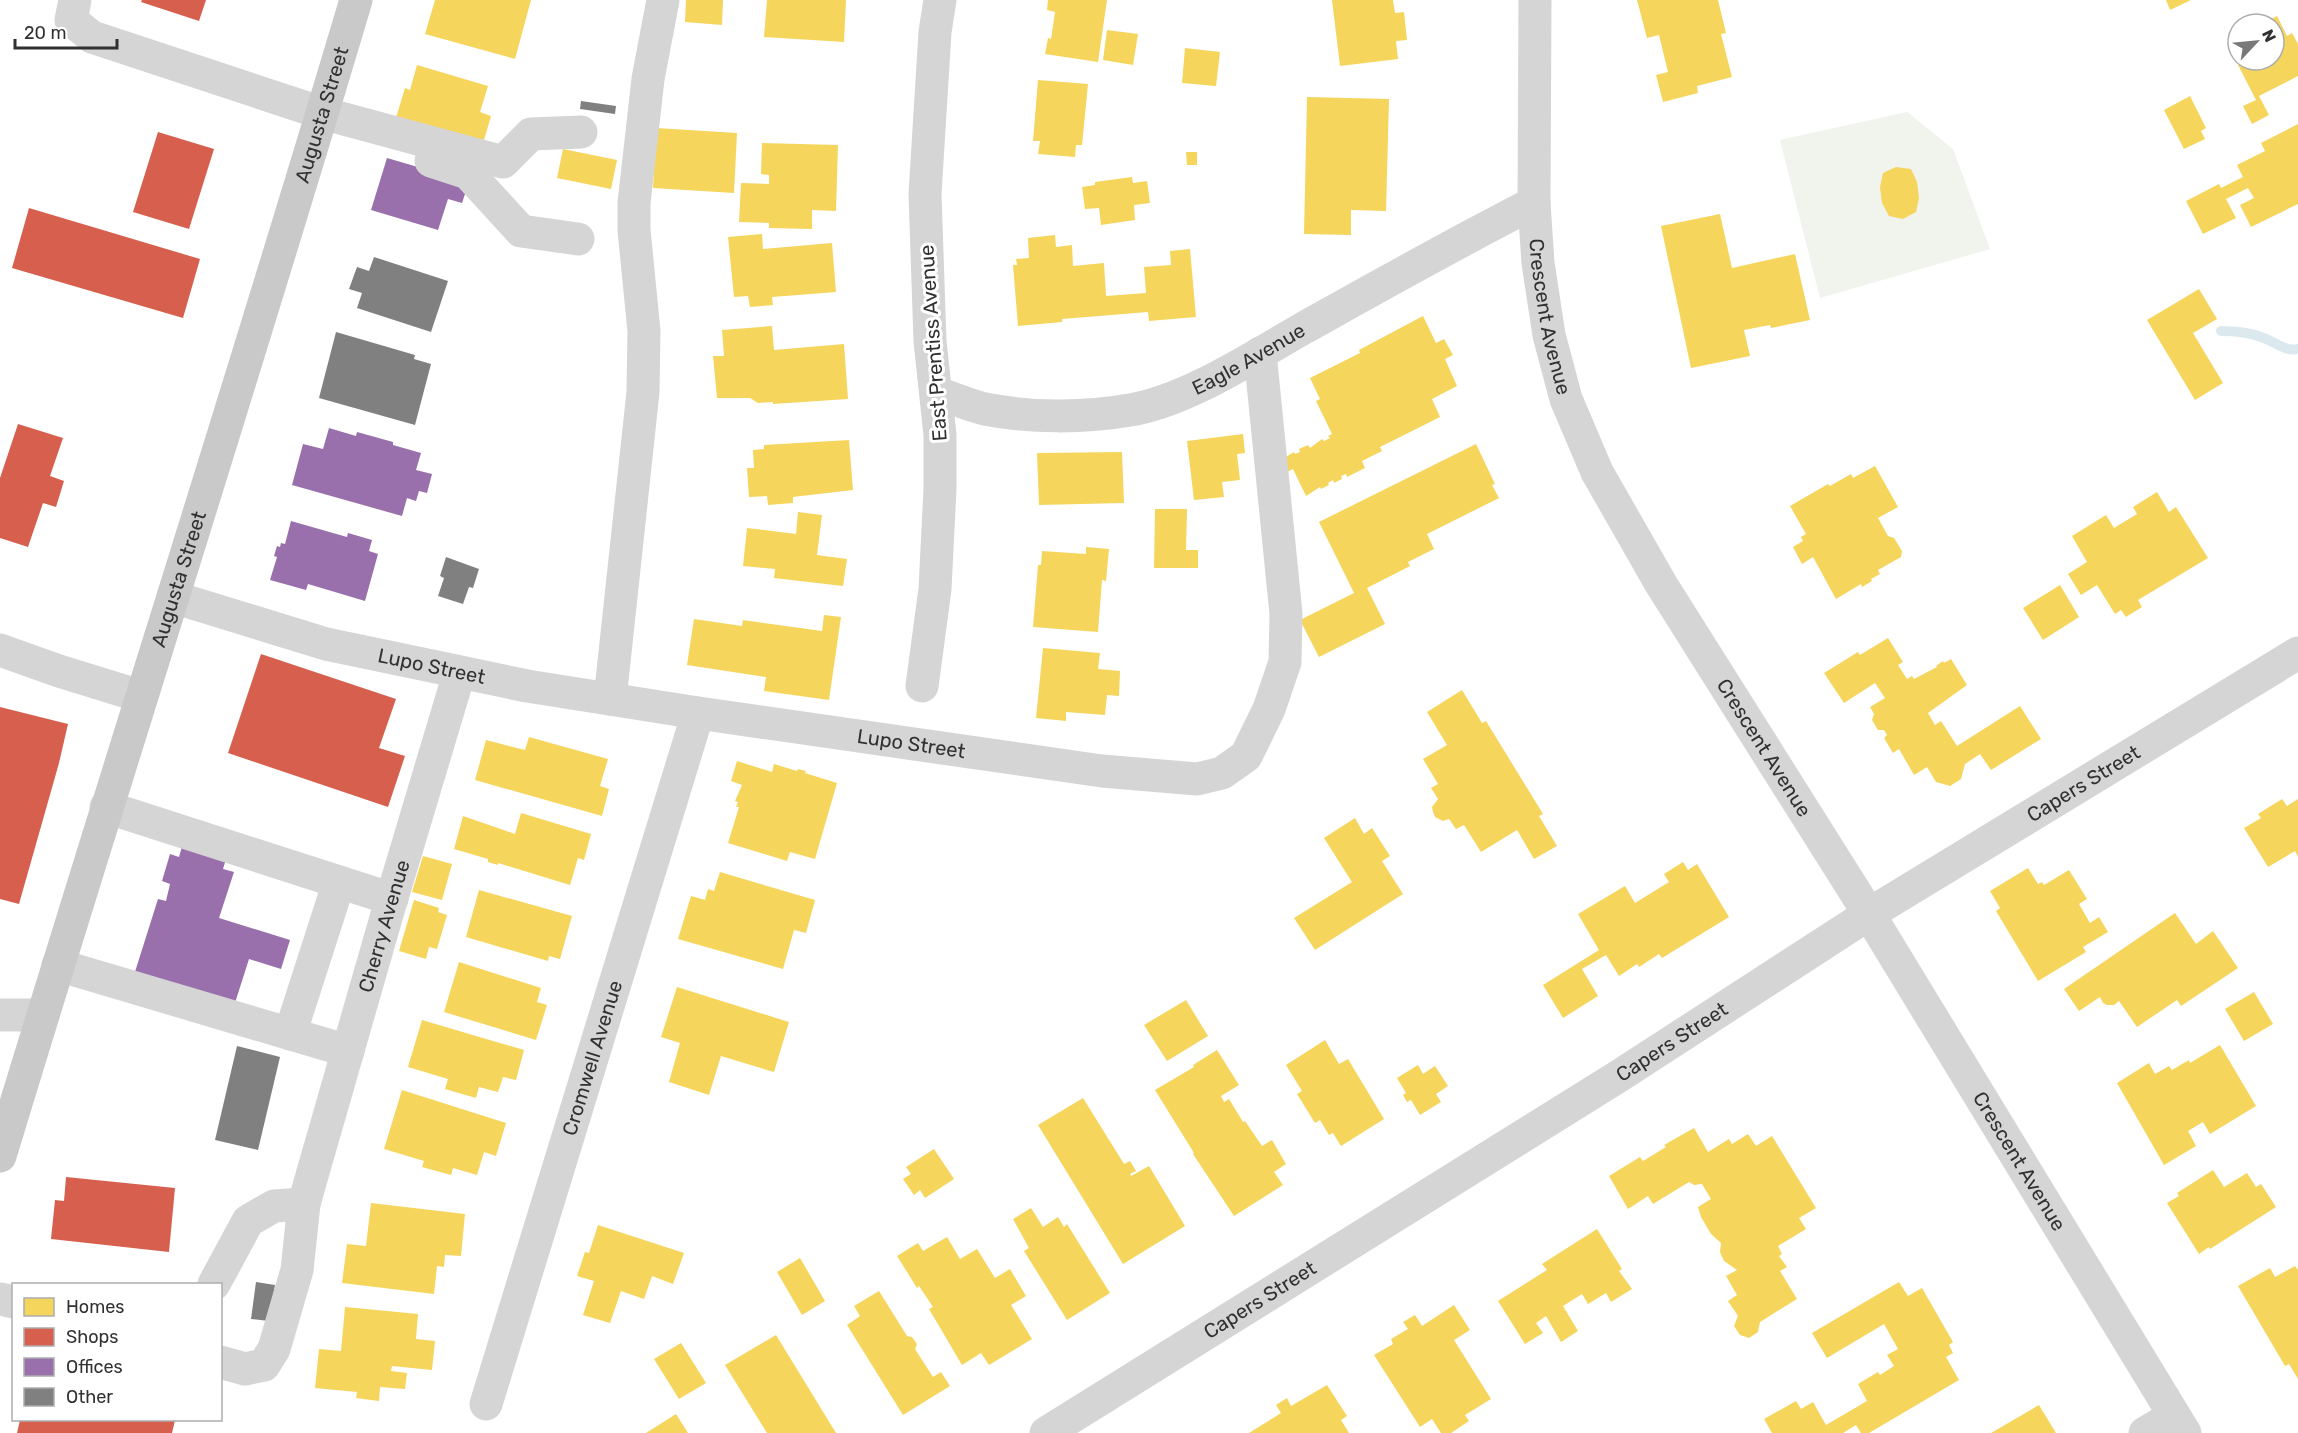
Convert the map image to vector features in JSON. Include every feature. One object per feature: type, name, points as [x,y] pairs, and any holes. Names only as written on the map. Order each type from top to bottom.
[{"type":"main road","name":"Augusta Street","points":[[0,1156],[356,0]]},
{"type":"street","points":[[75,0],[71,20],[92,38],[468,173],[521,231],[578,239]]},
{"type":"street","points":[[610,699],[643,392],[644,331],[634,230],[634,203],[648,79],[663,0]]},
{"type":"street","name":"East Prentiss Avenue","points":[[922,686],[936,578],[940,489],[940,435],[930,341],[925,194],[935,32],[940,0]]},
{"type":"street","name":"Crescent Avenue","points":[[1535,0],[1534,203],[1538,263],[1549,335],[1566,399],[1597,471],[1661,584],[1869,914],[2179,1424]]},
{"type":"street","points":[[320,119],[503,162],[531,134],[581,132]]},
{"type":"street","name":"Eagle Avenue","points":[[937,393],[984,409],[1064,416],[1131,410],[1170,399],[1236,367],[1451,245],[1534,203]]},
{"type":"street","name":"Lupo Street","points":[[173,597],[326,644],[399,658],[459,674],[698,713],[1102,771],[1197,779],[1222,772],[1245,756],[1269,709],[1285,662],[1286,614],[1260,353]]},
{"type":"street","points":[[0,650],[140,696]]},
{"type":"street","name":"Capers Street","points":[[1046,1433],[1619,1076],[1869,914],[2298,653]]},
{"type":"street","name":"Cherry Avenue","points":[[222,1363],[245,1370],[264,1365],[274,1349],[297,1269],[308,1191],[459,674]]},
{"type":"street","name":"Cromwell Avenue","points":[[486,1404],[698,713]]},
{"type":"street","points":[[106,807],[392,899]]},
{"type":"street","points":[[290,1034],[339,882]]},
{"type":"street","points":[[58,964],[348,1052]]},
{"type":"street","points":[[0,1015],[43,1015]]},
{"type":"street","points":[[215,1283],[248,1221],[308,1191]]},
{"type":"street","points":[[2145,1433],[2179,1424]]},
{"type":"shaded area","points":[[1907,112],[1953,149],[1990,249],[1820,298],[1780,140]]},
{"type":"building: Homes","points":[[435,0],[531,0],[515,59],[425,34]]},
{"type":"building: Homes","points":[[686,0],[723,0],[722,25],[685,22]]},
{"type":"building: Homes","points":[[767,0],[846,0],[844,42],[764,37]]},
{"type":"building: Homes","points":[[1048,0],[1107,0],[1098,62],[1045,54],[1048,38],[1051,39],[1055,12],[1047,10]]},
{"type":"building: Homes","points":[[1332,0],[1393,0],[1395,13],[1404,12],[1407,40],[1396,41],[1398,59],[1340,66]]},
{"type":"building: Homes","points":[[1637,0],[1718,0],[1726,33],[1721,34],[1732,77],[1697,86],[1698,93],[1663,102],[1656,75],[1668,72],[1659,35],[1647,38]]},
{"type":"building: Homes","points":[[2166,0],[2191,0],[2170,10]]},
{"type":"building: Homes","points":[[1107,30],[1138,34],[1133,65],[1103,60]]},
{"type":"building: Homes","points":[[2292,33],[2298,44],[2298,76],[2259,96],[2269,115],[2252,124],[2243,106],[2256,100],[2242,72],[2286,72],[2286,34],[2287,36]]},
{"type":"building: Homes","points":[[1185,48],[1220,52],[1216,86],[1182,83]]},
{"type":"building: Homes","points":[[417,65],[488,86],[480,112],[491,116],[484,140],[395,121],[405,88],[410,90]]},
{"type":"building: Homes","points":[[1038,80],[1088,84],[1082,145],[1076,145],[1075,157],[1038,154],[1040,141],[1033,141]]},
{"type":"building: Homes","points":[[2190,96],[2206,128],[2201,131],[2205,139],[2184,149],[2164,110]]},
{"type":"building: Homes","points":[[1307,97],[1389,99],[1386,211],[1351,210],[1351,235],[1304,234]]},
{"type":"building: Homes","points":[[2298,124],[2298,204],[2251,227],[2240,205],[2254,198],[2248,188],[2226,199],[2236,218],[2203,234],[2186,201],[2219,184],[2221,188],[2243,177],[2237,165],[2265,151],[2261,143]]},
{"type":"building: Homes","points":[[656,128],[737,133],[734,193],[653,188]]},
{"type":"building: Homes","points":[[762,143],[838,145],[836,211],[812,210],[812,229],[769,228],[769,223],[739,222],[741,183],[769,184],[769,175],[761,174]]},
{"type":"building: Homes","points":[[563,149],[617,160],[611,189],[557,178]]},
{"type":"building: Homes","points":[[1186,152],[1197,152],[1197,165],[1187,165]]},
{"type":"building: Homes","points":[[1896,167],[1911,169],[1917,182],[1919,198],[1916,212],[1903,219],[1889,216],[1882,203],[1880,187],[1883,173]]},
{"type":"building: Homes","points":[[1132,177],[1133,183],[1147,181],[1150,203],[1134,205],[1135,220],[1101,225],[1099,208],[1085,209],[1082,187],[1095,185],[1095,182]]},
{"type":"building: Homes","points":[[1720,214],[1732,268],[1795,254],[1810,320],[1771,328],[1770,325],[1744,330],[1750,356],[1691,368],[1661,226]]},
{"type":"building: Homes","points":[[762,234],[763,249],[832,243],[836,292],[772,297],[773,305],[750,307],[748,296],[734,297],[728,237]]},
{"type":"building: Homes","points":[[1055,235],[1056,247],[1072,245],[1073,266],[1104,263],[1106,296],[1146,293],[1144,267],[1171,265],[1170,251],[1190,249],[1196,317],[1149,321],[1148,312],[1062,319],[1062,322],[1018,326],[1013,265],[1017,265],[1016,259],[1029,258],[1028,238]]},
{"type":"building: Homes","points":[[2199,289],[2217,319],[2193,333],[2223,383],[2195,400],[2147,320]]},
{"type":"building: Homes","points":[[1423,316],[1436,343],[1444,339],[1453,355],[1445,359],[1457,386],[1432,399],[1440,417],[1380,447],[1382,451],[1362,461],[1365,468],[1347,477],[1346,474],[1341,476],[1342,479],[1334,483],[1333,480],[1328,483],[1329,485],[1321,489],[1320,487],[1306,496],[1293,469],[1285,473],[1286,457],[1294,452],[1295,454],[1300,452],[1299,449],[1308,445],[1310,448],[1322,439],[1324,441],[1330,438],[1328,436],[1332,434],[1316,401],[1320,399],[1310,378],[1360,353],[1359,350]]},
{"type":"building: Homes","points":[[772,326],[774,350],[844,344],[848,399],[773,404],[773,402],[758,403],[750,398],[717,398],[713,356],[724,356],[722,330]]},
{"type":"building: Homes","points":[[1243,434],[1245,453],[1237,454],[1240,480],[1222,482],[1224,497],[1194,500],[1187,441]]},
{"type":"building: Homes","points":[[849,440],[853,490],[793,497],[793,503],[768,505],[767,496],[749,497],[747,468],[754,468],[753,450],[764,449],[764,445]]},
{"type":"building: Homes","points":[[1476,444],[1495,484],[1492,485],[1499,498],[1427,534],[1434,549],[1408,562],[1410,566],[1367,588],[1385,624],[1319,657],[1300,620],[1354,593],[1319,522]]},
{"type":"building: Homes","points":[[1122,452],[1124,503],[1039,505],[1037,453]]},
{"type":"building: Homes","points":[[1875,466],[1898,507],[1878,518],[1888,536],[1894,538],[1902,551],[1901,557],[1878,570],[1880,574],[1871,579],[1872,581],[1862,587],[1861,584],[1836,599],[1813,557],[1802,564],[1793,547],[1803,541],[1801,537],[1806,534],[1790,506],[1828,484],[1830,486],[1851,474],[1853,478]]},
{"type":"building: Homes","points":[[2157,492],[2169,512],[2176,507],[2208,558],[2138,600],[2142,607],[2126,617],[2121,610],[2115,614],[2097,585],[2081,595],[2068,574],[2087,562],[2072,536],[2106,515],[2114,528],[2137,514],[2133,507]]},
{"type":"building: Homes","points":[[1155,509],[1187,509],[1186,550],[1198,550],[1198,568],[1154,568]]},
{"type":"building: Homes","points":[[798,512],[822,515],[817,555],[847,559],[843,586],[774,578],[775,569],[743,566],[747,528],[796,534]]},
{"type":"building: Homes","points":[[1086,547],[1109,549],[1106,581],[1102,580],[1098,632],[1033,627],[1038,565],[1041,565],[1042,551],[1086,554]]},
{"type":"building: Homes","points":[[2060,585],[2079,617],[2043,640],[2023,608]]},
{"type":"building: Homes","points":[[824,615],[841,617],[829,700],[764,691],[766,677],[687,665],[694,619],[742,626],[743,620],[822,631]]},
{"type":"building: Homes","points":[[1888,638],[1903,662],[1898,665],[1907,679],[1912,676],[1914,679],[1937,667],[1943,661],[1944,663],[1951,659],[1967,685],[1928,713],[1935,725],[1941,721],[1957,746],[2020,706],[2041,739],[1991,770],[1980,754],[1965,764],[1961,779],[1950,786],[1936,782],[1927,767],[1914,775],[1899,749],[1893,753],[1884,738],[1887,735],[1884,730],[1878,730],[1872,720],[1874,714],[1870,707],[1885,698],[1875,683],[1844,703],[1824,673],[1858,652],[1860,655]]},
{"type":"building: Homes","points":[[1043,648],[1100,653],[1098,669],[1120,671],[1119,696],[1107,695],[1105,715],[1066,712],[1066,721],[1036,718]]},
{"type":"building: Homes","points":[[1462,690],[1482,723],[1486,721],[1543,814],[1539,816],[1557,846],[1534,859],[1517,830],[1481,852],[1464,825],[1456,829],[1449,819],[1443,821],[1435,817],[1432,807],[1438,799],[1431,788],[1438,784],[1423,759],[1447,745],[1427,712]]},
{"type":"building: Homes","points":[[529,737],[608,759],[600,786],[609,789],[602,816],[475,780],[486,740],[525,750]]},
{"type":"building: Homes","points":[[737,761],[772,772],[774,764],[797,771],[798,769],[837,783],[815,859],[790,852],[787,861],[728,843],[739,807],[736,807],[738,802],[735,801],[742,785],[731,781]]},
{"type":"building: Homes","points":[[2282,799],[2287,806],[2298,799],[2298,857],[2295,851],[2268,867],[2244,828],[2261,818],[2258,814]]},
{"type":"building: Homes","points":[[521,813],[591,834],[584,860],[578,858],[570,885],[488,862],[488,859],[454,849],[463,816],[515,834]]},
{"type":"building: Homes","points":[[1355,818],[1364,834],[1372,828],[1390,856],[1382,861],[1403,894],[1315,950],[1294,918],[1352,882],[1324,838]]},
{"type":"building: Homes","points":[[423,856],[452,864],[442,900],[412,892]]},
{"type":"building: Homes","points":[[1683,862],[1688,870],[1697,864],[1729,917],[1662,958],[1659,954],[1639,967],[1637,964],[1619,976],[1606,955],[1582,969],[1598,996],[1563,1018],[1543,985],[1599,950],[1578,914],[1625,886],[1635,903],[1669,882],[1664,874]]},
{"type":"building: Homes","points":[[2028,868],[2038,884],[2042,882],[2044,885],[2069,870],[2087,899],[2079,904],[2090,923],[2099,917],[2108,932],[2083,947],[2086,952],[2038,981],[1996,911],[2000,908],[1990,891]]},
{"type":"building: Homes","points":[[720,872],[815,900],[806,933],[794,930],[783,969],[678,939],[691,896],[705,900],[708,889],[714,891]]},
{"type":"building: Homes","points":[[479,890],[572,916],[560,959],[549,956],[548,961],[466,937]]},
{"type":"building: Homes","points":[[414,900],[439,908],[438,912],[447,915],[437,949],[429,947],[426,959],[399,951]]},
{"type":"building: Homes","points":[[2175,913],[2196,944],[2213,931],[2238,968],[2181,1006],[2177,1000],[2137,1027],[2119,1001],[2114,1005],[2107,1005],[2100,997],[2079,1011],[2064,989]]},
{"type":"building: Homes","points":[[459,962],[541,988],[537,1002],[547,1005],[536,1040],[444,1012]]},
{"type":"building: Homes","points":[[677,987],[789,1022],[774,1072],[721,1056],[709,1095],[669,1082],[680,1043],[661,1037]]},
{"type":"building: Homes","points":[[2254,992],[2273,1024],[2244,1041],[2225,1009]]},
{"type":"building: Homes","points":[[1186,1000],[1208,1036],[1167,1061],[1144,1025]]},
{"type":"building: Homes","points":[[422,1020],[524,1050],[516,1080],[503,1077],[498,1092],[479,1087],[476,1098],[445,1089],[448,1079],[408,1067]]},
{"type":"building: Homes","points":[[1325,1040],[1339,1064],[1348,1059],[1384,1119],[1341,1146],[1333,1133],[1329,1135],[1320,1120],[1315,1123],[1297,1094],[1302,1091],[1286,1065]]},
{"type":"building: Homes","points":[[2220,1045],[2256,1106],[2210,1134],[2203,1122],[2188,1131],[2196,1146],[2164,1165],[2117,1083],[2149,1063],[2155,1074],[2169,1066],[2172,1070],[2189,1060],[2190,1063]]},
{"type":"building: Homes","points":[[1217,1050],[1239,1085],[1221,1096],[1224,1102],[1229,1099],[1262,1146],[1272,1140],[1286,1164],[1274,1172],[1283,1185],[1234,1216],[1193,1154],[1155,1090],[1194,1067],[1193,1065]]},
{"type":"building: Homes","points":[[1418,1065],[1423,1074],[1435,1066],[1448,1086],[1436,1094],[1441,1102],[1420,1115],[1411,1100],[1407,1102],[1403,1095],[1406,1093],[1397,1078]]},
{"type":"building: Homes","points":[[402,1090],[506,1123],[496,1156],[484,1152],[477,1175],[453,1168],[451,1175],[422,1167],[424,1161],[384,1149]]},
{"type":"building: Homes","points":[[1083,1098],[1124,1164],[1130,1161],[1136,1171],[1130,1174],[1131,1176],[1149,1166],[1185,1226],[1123,1264],[1038,1125]]},
{"type":"building: Homes","points":[[1694,1128],[1708,1152],[1729,1139],[1732,1144],[1748,1134],[1756,1146],[1772,1136],[1816,1208],[1799,1218],[1806,1229],[1778,1246],[1782,1254],[1779,1256],[1787,1267],[1780,1271],[1797,1299],[1760,1322],[1758,1332],[1749,1338],[1740,1335],[1734,1326],[1738,1316],[1728,1301],[1737,1295],[1726,1276],[1737,1270],[1724,1261],[1720,1252],[1721,1243],[1711,1234],[1701,1217],[1698,1207],[1711,1199],[1702,1184],[1694,1185],[1689,1182],[1653,1204],[1648,1196],[1628,1209],[1609,1176],[1640,1157],[1643,1161],[1666,1147],[1664,1145]]},
{"type":"building: Homes","points":[[934,1149],[954,1179],[925,1198],[920,1190],[914,1195],[903,1179],[911,1174],[906,1167]]},
{"type":"building: Homes","points":[[2213,1170],[2224,1187],[2247,1173],[2256,1187],[2261,1184],[2276,1207],[2199,1254],[2167,1203],[2179,1196],[2177,1193]]},
{"type":"building: Homes","points":[[371,1203],[465,1214],[461,1256],[445,1255],[444,1267],[437,1266],[434,1294],[342,1283],[347,1244],[366,1246]]},
{"type":"building: Homes","points":[[1031,1208],[1043,1227],[1058,1217],[1064,1227],[1067,1224],[1110,1293],[1067,1320],[1024,1251],[1029,1248],[1013,1219]]},
{"type":"building: Homes","points":[[598,1225],[684,1253],[673,1284],[652,1276],[644,1299],[621,1291],[610,1323],[583,1315],[594,1281],[577,1276],[585,1252],[589,1253]]},
{"type":"building: Homes","points":[[1597,1229],[1622,1269],[1619,1271],[1632,1289],[1611,1302],[1606,1293],[1588,1304],[1582,1294],[1563,1306],[1578,1331],[1561,1342],[1546,1316],[1536,1323],[1543,1333],[1525,1344],[1498,1301],[1547,1270],[1542,1264]]},
{"type":"building: Homes","points":[[947,1237],[960,1259],[977,1249],[995,1278],[1010,1269],[1026,1296],[1011,1305],[1032,1339],[989,1365],[981,1353],[962,1365],[929,1309],[933,1307],[919,1286],[917,1288],[897,1256],[918,1243],[923,1251]]},
{"type":"building: Homes","points":[[800,1258],[825,1301],[802,1315],[777,1272]]},
{"type":"building: Homes","points":[[2295,1266],[2298,1270],[2298,1379],[2289,1364],[2285,1366],[2238,1286],[2270,1268],[2275,1277]]},
{"type":"building: Homes","points":[[1899,1282],[1908,1296],[1922,1288],[1953,1342],[1949,1345],[1953,1353],[1946,1357],[1959,1380],[1869,1433],[1861,1433],[1856,1425],[1843,1433],[1772,1433],[1764,1419],[1796,1401],[1801,1409],[1813,1402],[1826,1425],[1867,1401],[1858,1384],[1894,1366],[1887,1355],[1898,1349],[1884,1324],[1827,1358],[1812,1333]]},
{"type":"building: Homes","points":[[879,1291],[907,1336],[912,1337],[917,1344],[915,1349],[933,1377],[941,1372],[950,1386],[903,1415],[847,1325],[860,1316],[854,1306]]},
{"type":"building: Homes","points":[[1454,1305],[1470,1330],[1454,1340],[1491,1399],[1465,1415],[1469,1421],[1451,1433],[1441,1433],[1432,1419],[1420,1427],[1374,1355],[1393,1344],[1391,1339],[1408,1329],[1403,1322],[1415,1315],[1422,1326]]},
{"type":"building: Homes","points":[[345,1307],[418,1314],[416,1339],[435,1341],[432,1370],[392,1366],[391,1371],[407,1373],[405,1389],[380,1387],[379,1401],[356,1398],[357,1392],[315,1388],[319,1349],[341,1351]]},
{"type":"building: Homes","points":[[776,1335],[836,1433],[767,1433],[725,1365]]},
{"type":"building: Homes","points":[[681,1343],[706,1383],[679,1399],[654,1359]]},
{"type":"building: Homes","points":[[1327,1385],[1347,1416],[1341,1420],[1349,1433],[1249,1433],[1281,1413],[1276,1405],[1287,1398],[1291,1406]]},
{"type":"building: Homes","points":[[2039,1405],[2056,1433],[1991,1433]]},
{"type":"building: Homes","points":[[676,1414],[688,1433],[646,1433]]},
{"type":"building: Shops","points":[[142,0],[206,0],[199,21],[141,2]]},
{"type":"building: Shops","points":[[158,132],[214,149],[189,229],[133,212]]},
{"type":"building: Shops","points":[[29,208],[200,259],[183,318],[12,268]]},
{"type":"building: Shops","points":[[18,424],[63,438],[50,476],[64,481],[56,507],[43,503],[28,547],[0,538],[0,478]]},
{"type":"building: Shops","points":[[261,654],[396,699],[379,748],[405,756],[388,807],[228,753]]},
{"type":"building: Shops","points":[[0,707],[68,724],[19,904],[0,899]]},
{"type":"building: Shops","points":[[66,1177],[175,1188],[169,1252],[51,1239],[55,1200],[64,1201]]},
{"type":"building: Shops","points":[[20,1421],[175,1421],[172,1433],[17,1433]]},
{"type":"building: Offices","points":[[387,158],[469,182],[462,203],[448,199],[438,230],[371,210]]},
{"type":"building: Offices","points":[[329,428],[356,436],[357,432],[421,453],[416,470],[432,474],[427,493],[419,491],[416,501],[407,498],[402,516],[292,485],[303,444],[323,449]]},
{"type":"building: Offices","points":[[291,521],[347,537],[348,533],[372,540],[369,551],[378,554],[365,601],[308,584],[306,590],[270,580],[277,557],[274,556],[277,546],[280,547],[281,543],[285,544]]},
{"type":"building: Offices","points":[[183,843],[227,856],[223,869],[234,872],[219,918],[290,940],[281,969],[249,959],[234,1006],[134,975],[158,899],[166,901],[170,884],[162,881],[170,854],[179,857]]},
{"type":"building: Other","points":[[581,101],[616,106],[615,114],[580,109]]},
{"type":"building: Other","points":[[374,257],[448,281],[431,332],[357,308],[362,293],[349,289],[357,267],[369,271]]},
{"type":"building: Other","points":[[336,332],[415,355],[414,359],[431,364],[415,425],[319,398]]},
{"type":"building: Other","points":[[446,557],[479,569],[473,588],[469,587],[463,604],[438,596],[444,578],[440,576]]},
{"type":"building: Other","points":[[237,1046],[280,1057],[258,1150],[215,1140]]},
{"type":"building: Other","points":[[256,1282],[275,1285],[269,1321],[251,1319]]},
{"type":"waterway","points":[[2221,331],[2251,334],[2284,348],[2298,349]]}]
